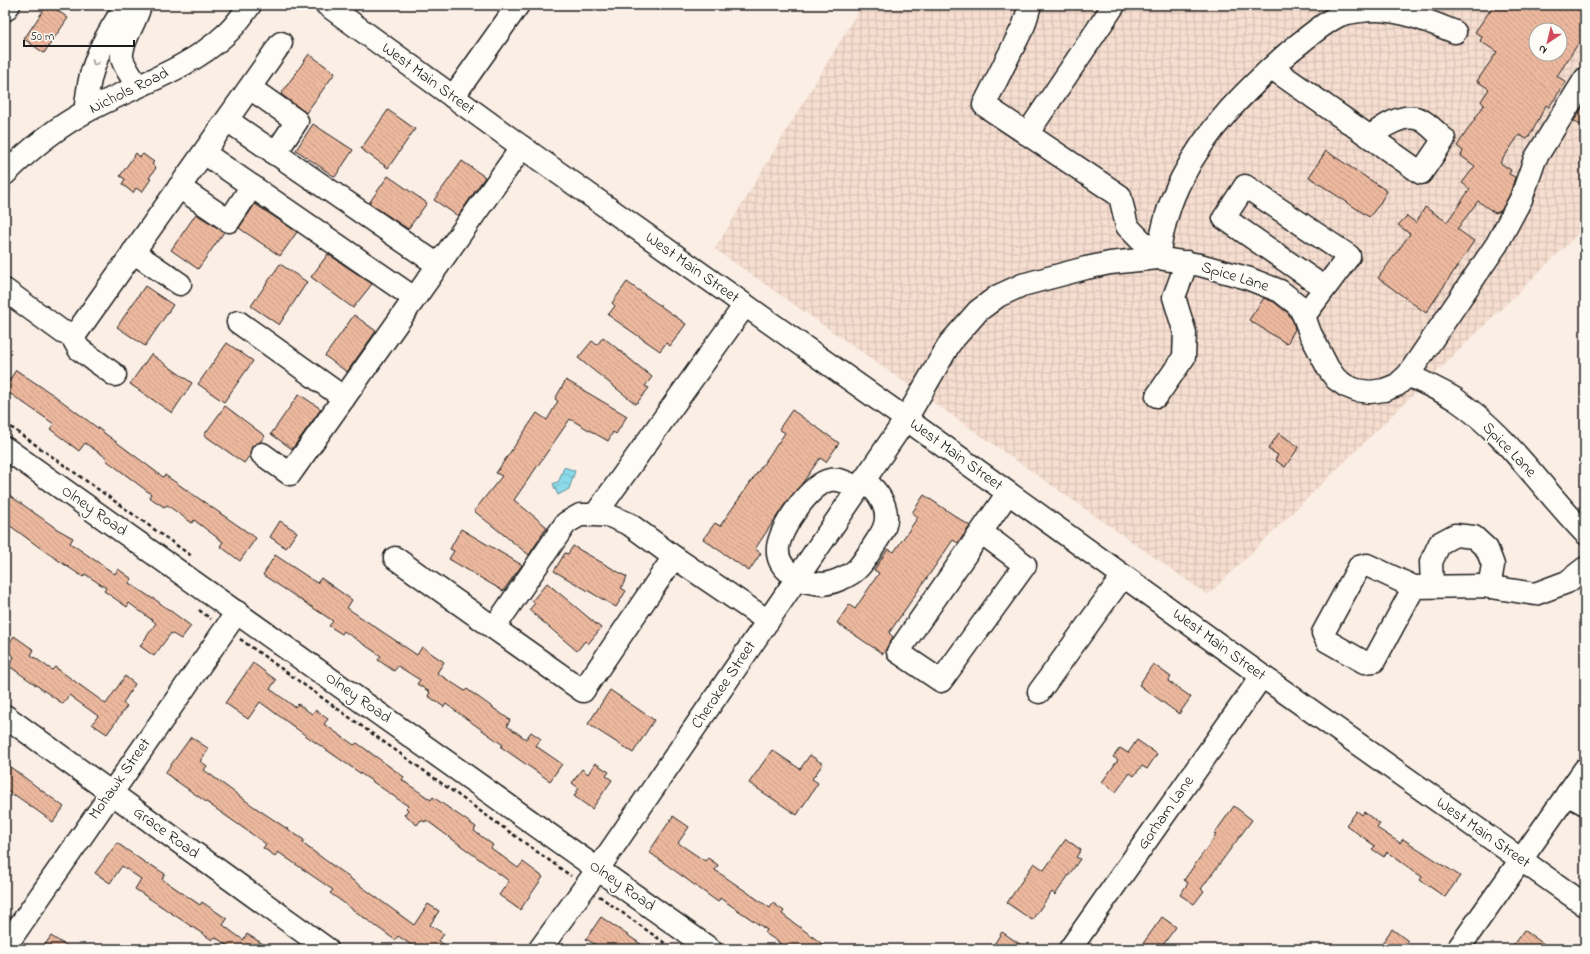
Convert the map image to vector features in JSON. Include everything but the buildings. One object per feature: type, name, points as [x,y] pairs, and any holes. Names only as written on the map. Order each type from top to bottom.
[{"type":"street","points":[[5,10],[9,5]]},
{"type":"street","points":[[85,112],[92,73],[97,57],[112,26],[127,5]]},
{"type":"street","points":[[137,86],[122,58],[123,48],[138,15],[140,5]]},
{"type":"street","name":"Nichols Road","points":[[5,174],[28,152],[85,112],[175,69],[209,48],[225,35],[250,5]]},
{"type":"street","name":"West Main Street","points":[[327,5],[453,97],[906,419],[1262,676],[1585,905]]},
{"type":"street","points":[[453,97],[518,5]]},
{"type":"street","points":[[1030,5],[1024,25],[984,105],[1120,196],[1127,226],[1158,258]]},
{"type":"street","points":[[1027,134],[1114,5]]},
{"type":"street","points":[[1158,258],[1162,228],[1182,177],[1192,159],[1225,114],[1259,78],[1304,40],[1338,16],[1362,11],[1401,8],[1455,32]]},
{"type":"street","points":[[5,290],[64,333],[76,332],[281,43]]},
{"type":"street","points":[[1272,68],[1370,138]]},
{"type":"street","points":[[1408,376],[1497,244],[1521,200],[1534,159],[1585,78]]},
{"type":"street","points":[[250,88],[297,121],[276,154]]},
{"type":"street","points":[[227,120],[438,265]]},
{"type":"street","points":[[262,454],[290,474],[522,146]]},
{"type":"street","points":[[204,153],[414,298]]},
{"type":"street","points":[[179,187],[229,220],[252,186]]},
{"type":"street","points":[[1304,316],[1325,288],[1349,256],[1245,186],[1224,218],[1325,288]]},
{"type":"street","points":[[133,252],[180,284]]},
{"type":"street","name":"Spice Lane","points":[[906,419],[950,343],[978,311],[998,296],[1022,285],[1110,263],[1158,258],[1187,262],[1247,278],[1280,291],[1294,302],[1304,316],[1310,333],[1328,368],[1336,379],[1346,386],[1356,390],[1370,392],[1384,390],[1396,385],[1408,376],[1454,399],[1481,420],[1508,446],[1585,533]]},
{"type":"street","points":[[1157,396],[1184,357],[1185,333],[1174,297],[1187,262]]},
{"type":"street","points":[[596,515],[745,306]]},
{"type":"street","points":[[238,322],[344,398]]},
{"type":"street","points":[[70,333],[79,349],[115,375]]},
{"type":"street","name":"Cherokee Street","points":[[540,949],[598,869],[906,419]]},
{"type":"street","name":"Olney Road","points":[[5,448],[231,620],[598,869],[710,949]]},
{"type":"street","points":[[832,479],[862,484],[874,489],[882,501],[886,515],[885,528],[856,571],[824,584],[797,579],[780,564],[778,548],[783,531],[808,495],[823,482],[832,479]]},
{"type":"street","points":[[981,532],[1025,565],[941,681],[898,652],[981,532],[1008,493]]},
{"type":"street","points":[[494,628],[566,523],[580,515],[610,516],[629,524],[674,557],[768,621]]},
{"type":"street","points":[[1489,587],[1492,565],[1487,549],[1474,537],[1455,535],[1440,543],[1431,562],[1423,587],[1374,661],[1364,662],[1327,641],[1323,633],[1358,567],[1367,565],[1423,587],[1489,587],[1535,594],[1567,582],[1585,568]]},
{"type":"street","points":[[395,558],[583,691],[674,557]]},
{"type":"street","points":[[1038,692],[1123,576]]},
{"type":"street","name":"Mohawk Street","points":[[5,947],[231,620]]},
{"type":"street","name":"Gorham Lane","points":[[1070,949],[1262,676]]},
{"type":"street","name":"Grace Road","points":[[5,716],[327,949]]},
{"type":"street","points":[[1458,949],[1521,860],[1576,799],[1585,769]]},
{"type":"path","points":[[193,606],[231,620],[672,949]]},
{"type":"shaded area","points":[[862,5],[1585,5],[1585,227],[1208,595],[715,249]]},
{"type":"water","points":[[564,467],[575,471],[569,489],[558,495],[553,484],[559,481]]}]
